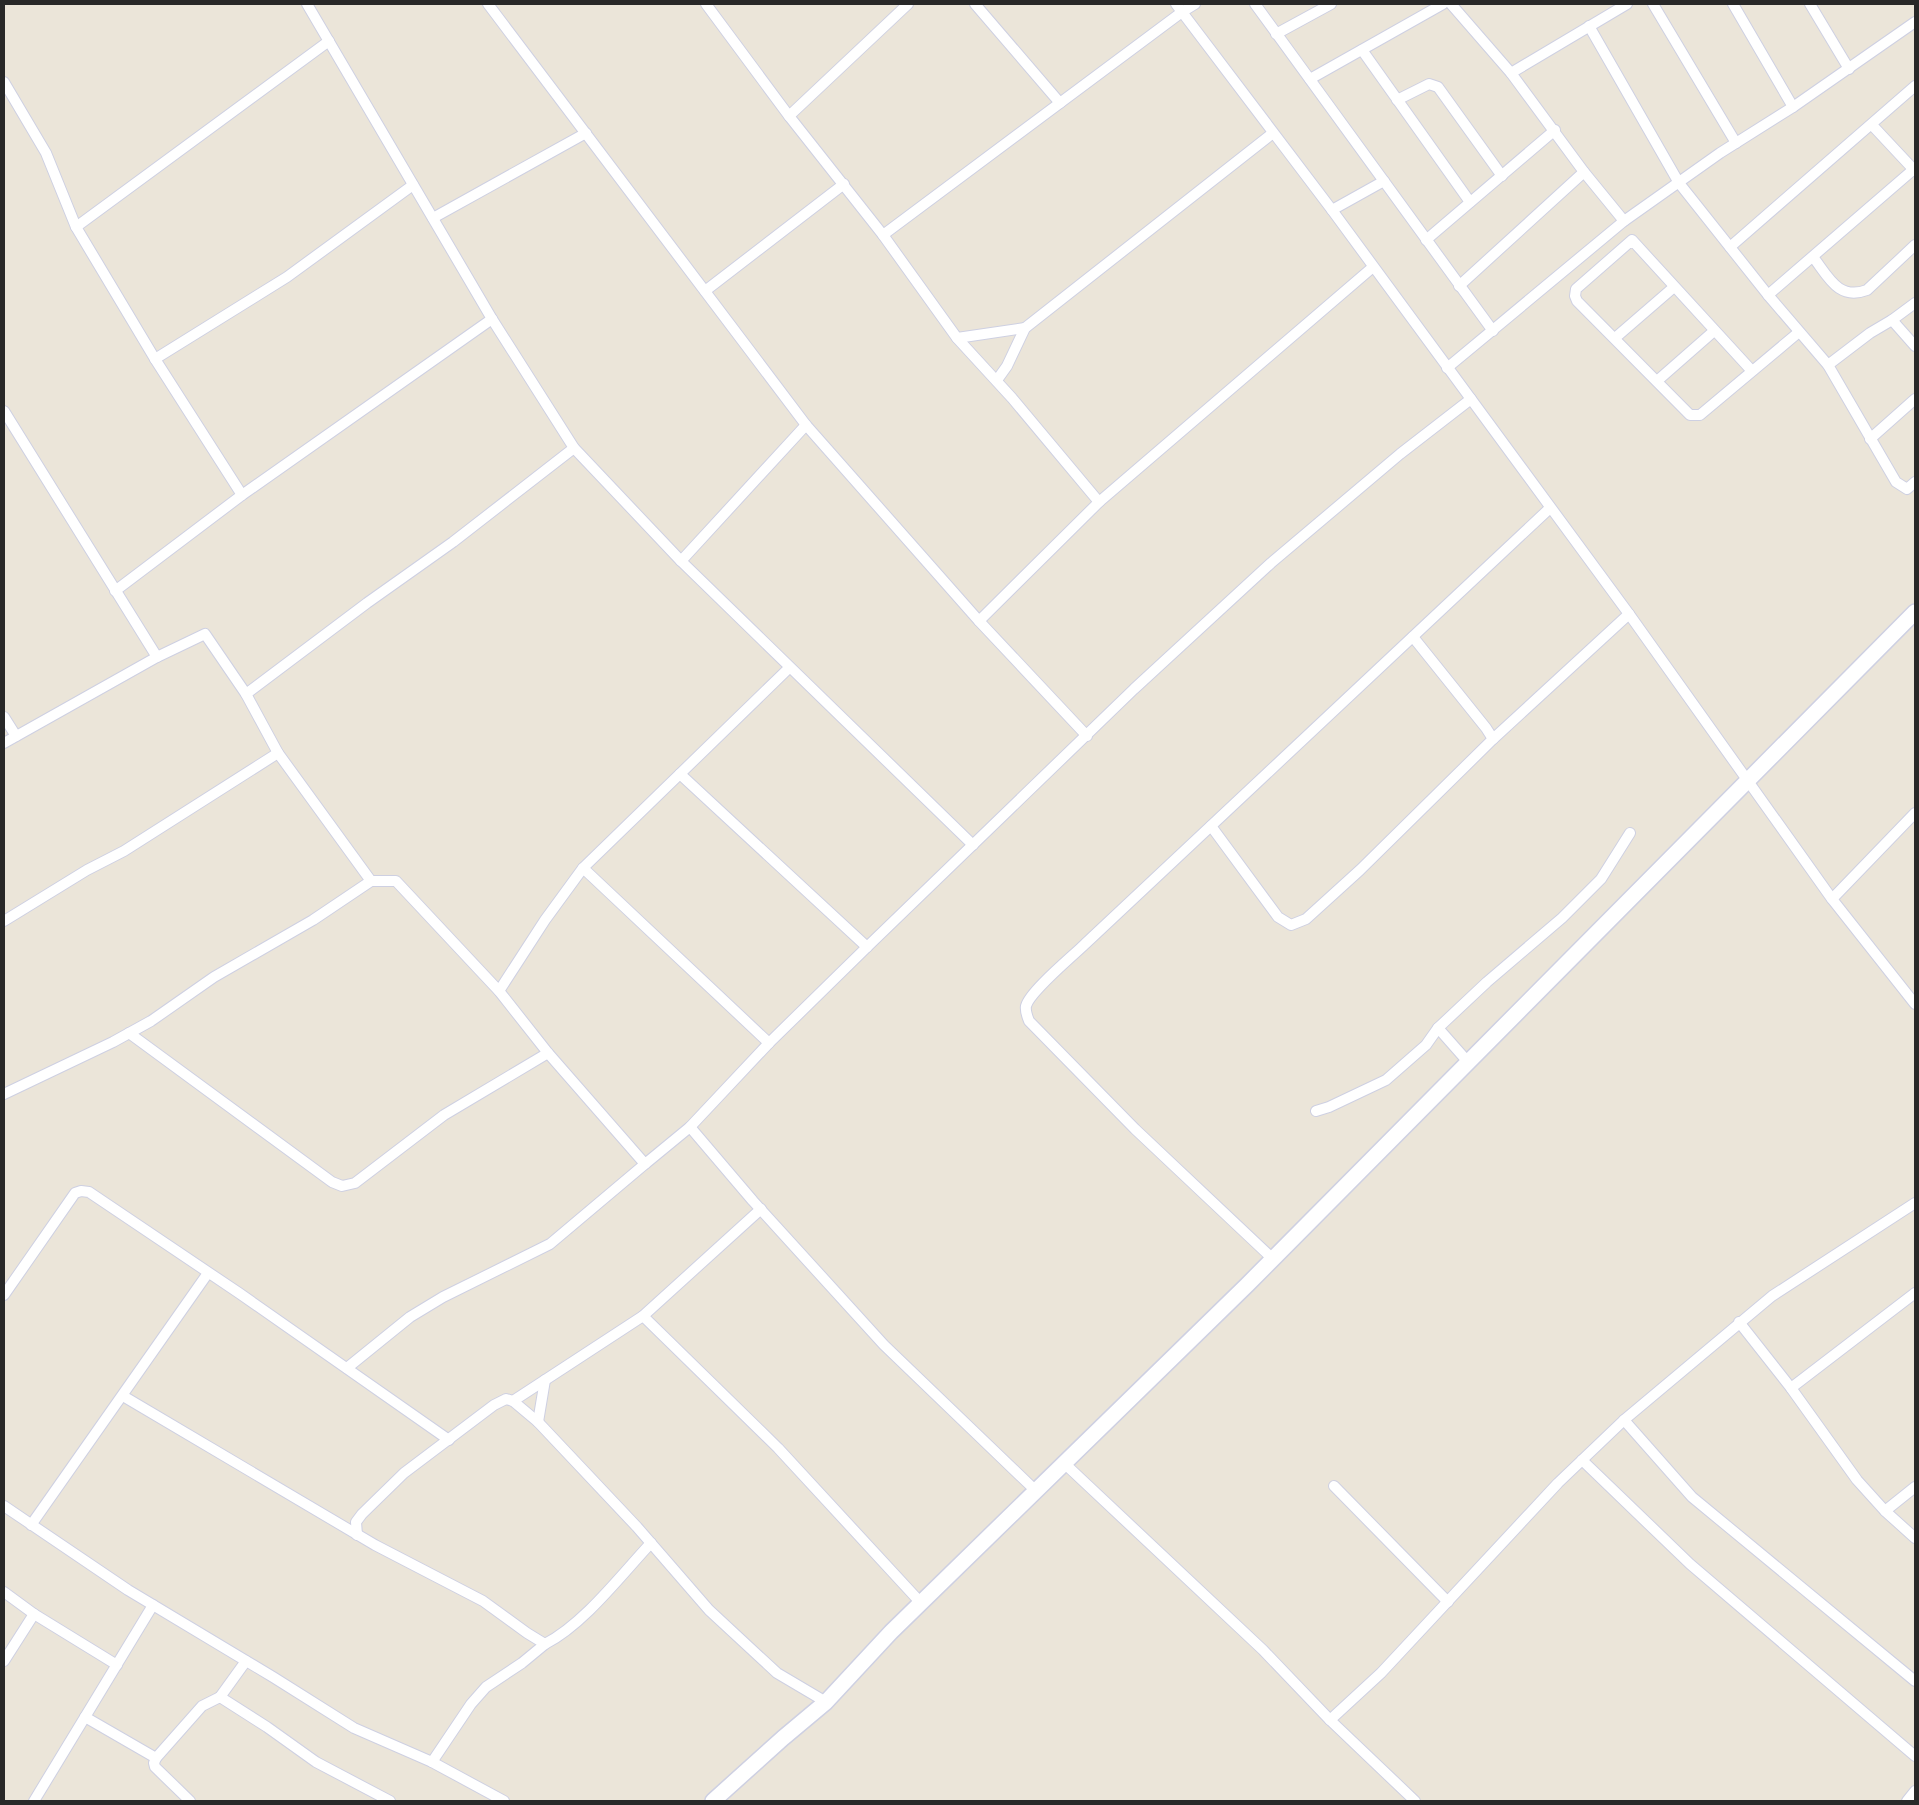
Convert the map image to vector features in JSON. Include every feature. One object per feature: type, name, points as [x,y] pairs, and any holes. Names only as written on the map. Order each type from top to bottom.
[{"type":"street","points":[[308,4],[492,319],[574,448],[681,561],[972,845]]},
{"type":"street","points":[[488,4],[806,425],[979,621],[1087,736]]},
{"type":"street","points":[[706,4],[789,116],[883,235],[957,338],[997,380],[1099,502]]},
{"type":"street","points":[[789,116],[908,4]]},
{"type":"street","points":[[975,4],[1060,104]]},
{"type":"street","points":[[883,235],[1060,104],[1179,8],[1195,4]]},
{"type":"street","points":[[1255,4],[1493,331]]},
{"type":"street","points":[[1276,34],[1331,4]]},
{"type":"street","points":[[1310,79],[1443,4]]},
{"type":"street","points":[[1451,4],[1511,73],[1555,130],[1584,172],[1624,221]]},
{"type":"street","points":[[1511,73],[1627,4]]},
{"type":"street","points":[[1653,4],[1736,143]]},
{"type":"street","points":[[1733,4],[1793,107]]},
{"type":"street","points":[[1810,4],[1849,69]]},
{"type":"street","points":[[1179,8],[1332,210],[1629,614],[1832,899],[1915,1004]]},
{"type":"street","points":[[1448,368],[1624,221],[1736,143],[1849,69],[1915,22]]},
{"type":"street","points":[[1589,26],[1679,183],[1768,295],[1828,365],[1896,482],[1907,489],[1915,482]]},
{"type":"street","points":[[76,226],[329,41]]},
{"type":"street","points":[[1362,50],[1470,202]]},
{"type":"street","points":[[4,82],[46,153],[76,226],[156,360],[242,495]]},
{"type":"street","points":[[1397,100],[1430,84],[1438,87],[1502,176]]},
{"type":"street","points":[[1730,248],[1914,89]]},
{"type":"street","points":[[1768,295],[1914,170],[1872,124]]},
{"type":"street","points":[[1426,240],[1555,130]]},
{"type":"street","points":[[433,218],[586,133]]},
{"type":"street","points":[[997,380],[1007,366],[1025,328],[1273,133]]},
{"type":"street","points":[[1459,286],[1584,172]]},
{"type":"street","points":[[1332,210],[1384,181]]},
{"type":"street","points":[[705,291],[844,184]]},
{"type":"street","points":[[156,360],[287,277],[413,185]]},
{"type":"street","points":[[1752,371],[1632,240],[1576,290],[1576,301],[1690,415],[1695,416],[1700,416],[1799,332]]},
{"type":"street","points":[[1813,256],[1836,286],[1850,294],[1858,294],[1866,290],[1915,245]]},
{"type":"street","points":[[979,621],[1099,502],[1373,267]]},
{"type":"street","points":[[1615,338],[1674,287]]},
{"type":"street","points":[[1828,365],[1870,333],[1915,303]]},
{"type":"street","points":[[115,591],[242,495],[492,319]]},
{"type":"street","points":[[1892,320],[1915,346]]},
{"type":"street","points":[[957,338],[1025,328]]},
{"type":"street","points":[[1657,381],[1714,331]]},
{"type":"street","points":[[346,1368],[410,1317],[443,1297],[550,1244],[690,1127],[770,1043],[867,946],[1134,689],[1271,563],[1400,454],[1471,399]]},
{"type":"street","points":[[1870,438],[1915,399]]},
{"type":"street","points":[[4,411],[157,658]]},
{"type":"street","points":[[681,561],[806,425]]},
{"type":"street","points":[[246,694],[367,603],[453,542],[574,448]]},
{"type":"street","points":[[1273,1259],[1135,1129],[1029,1020],[1026,1013],[1026,1005],[1035,992],[1550,508]]},
{"type":"street","points":[[713,1801],[826,1702],[891,1632],[1273,1259],[1915,612]]},
{"type":"street","points":[[1212,826],[1278,917],[1291,925],[1306,918],[1360,870],[1493,739],[1629,614]]},
{"type":"street","points":[[4,743],[157,658],[205,634],[246,694],[278,753],[372,881]]},
{"type":"street","points":[[1412,637],[1493,739]]},
{"type":"street","points":[[499,991],[545,920],[582,868],[789,668]]},
{"type":"street","points":[[4,717],[16,736]]},
{"type":"street","points":[[4,921],[87,870],[124,851],[278,753]]},
{"type":"street","points":[[680,774],[867,946]]},
{"type":"street","points":[[1832,899],[1914,818]]},
{"type":"street","points":[[1316,1111],[1329,1107],[1386,1080],[1426,1045],[1438,1028],[1487,982],[1562,918],[1601,878],[1630,832]]},
{"type":"street","points":[[582,868],[770,1043]]},
{"type":"street","points":[[4,1094],[129,1033],[214,977],[259,952],[351,896],[372,881],[396,881],[499,991],[548,1053],[645,1164]]},
{"type":"street","points":[[1438,1028],[1468,1062]]},
{"type":"street","points":[[129,1033],[332,1182],[342,1186],[355,1183],[444,1115],[548,1053]]},
{"type":"street","points":[[690,1127],[761,1210],[884,1345],[1036,1491]]},
{"type":"street","points":[[4,1295],[75,1193],[81,1191],[89,1192],[449,1440]]},
{"type":"street","points":[[1330,1720],[1381,1674],[1558,1483],[1624,1420],[1739,1322],[1781,1290],[1915,1203]]},
{"type":"street","points":[[514,1401],[642,1316],[761,1210]]},
{"type":"street","points":[[32,1524],[208,1273]]},
{"type":"street","points":[[1791,1388],[1915,1293]]},
{"type":"street","points":[[642,1316],[778,1448],[920,1603]]},
{"type":"street","points":[[1739,1322],[1791,1388],[1857,1480],[1885,1511],[1915,1538]]},
{"type":"street","points":[[538,1422],[545,1380]]},
{"type":"street","points":[[122,1396],[357,1535],[483,1602],[545,1644]]},
{"type":"street","points":[[357,1535],[356,1522],[362,1514],[404,1474],[494,1405],[506,1399],[514,1401],[538,1422],[651,1543],[709,1610],[777,1673],[826,1702]]},
{"type":"street","points":[[1624,1420],[1692,1497],[1915,1681]]},
{"type":"street","points":[[1582,1460],[1690,1564],[1915,1756]]},
{"type":"street","points":[[1064,1464],[1263,1650],[1330,1720],[1415,1801]]},
{"type":"street","points":[[1334,1486],[1448,1602]]},
{"type":"street","points":[[1885,1511],[1915,1487]]},
{"type":"street","points":[[4,1506],[153,1605],[354,1728],[432,1762],[504,1801]]},
{"type":"street","points":[[432,1762],[471,1704],[486,1687],[522,1663],[545,1644],[558,1637],[590,1609],[651,1543]]},
{"type":"street","points":[[4,1592],[34,1614],[117,1665]]},
{"type":"street","points":[[34,1801],[153,1605]]},
{"type":"street","points":[[4,1661],[34,1614]]},
{"type":"street","points":[[190,1801],[156,1767],[154,1763],[156,1758],[202,1706],[220,1697],[246,1661]]},
{"type":"street","points":[[220,1697],[267,1727],[316,1762],[390,1801]]},
{"type":"street","points":[[86,1717],[156,1758]]},
{"type":"street","points":[[1907,1801],[1915,1792]]}]
